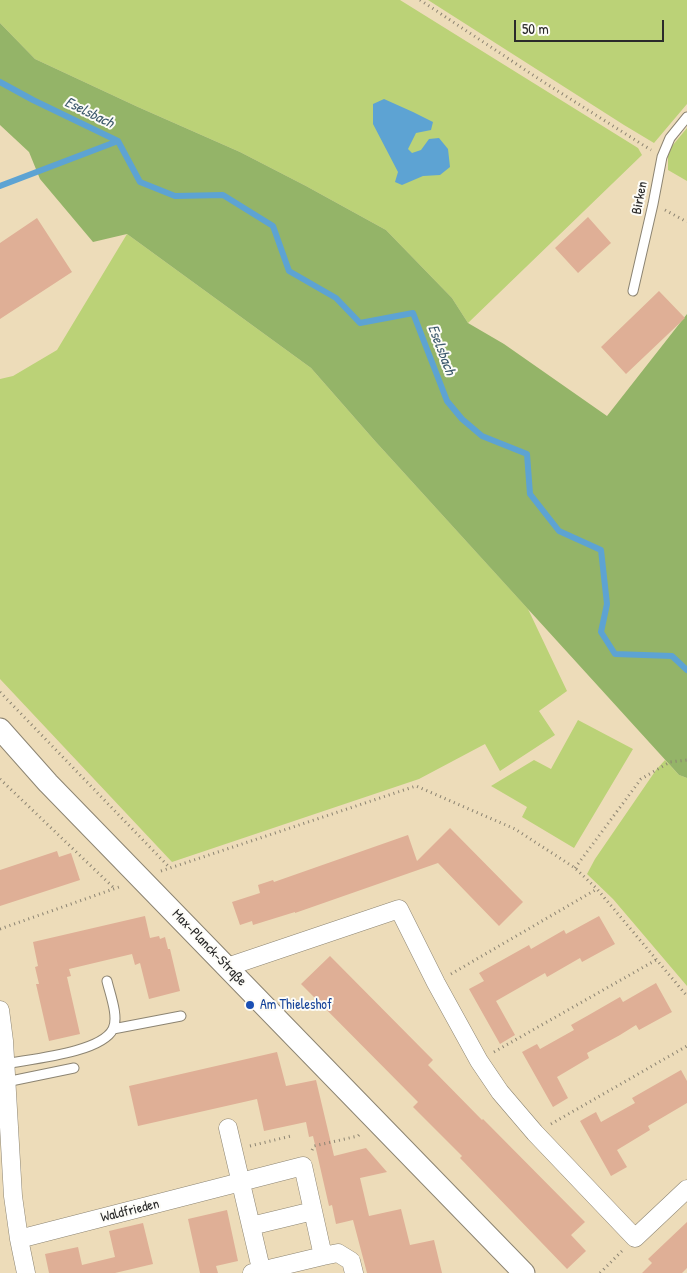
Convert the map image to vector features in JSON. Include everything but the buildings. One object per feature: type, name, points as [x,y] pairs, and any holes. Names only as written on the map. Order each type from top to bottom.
[{"type":"street","name":"Max-Planck-Straße","points":[[0,730],[48,783],[524,1273]]},
{"type":"street","points":[[227,967],[399,908],[436,984],[479,1061],[500,1092],[635,1238],[687,1189]]},
{"type":"street","points":[[0,1010],[6,1082],[5,1144],[19,1240],[26,1273]]},
{"type":"street","points":[[228,1128],[251,1226],[258,1272],[338,1253],[351,1261],[354,1273]]},
{"type":"street","points":[[303,1166],[323,1256]]},
{"type":"street","name":"Waldfrieden","points":[[19,1240],[303,1166]]},
{"type":"street","points":[[251,1226],[313,1211]]},
{"type":"lane","name":"Birken","points":[[633,291],[662,157],[670,138],[687,118]]},
{"type":"lane","points":[[5,1064],[83,1049],[107,1037],[113,1029],[115,1016],[107,981]]},
{"type":"lane","points":[[113,1029],[181,1016]]},
{"type":"lane","points":[[6,1082],[74,1068]]},
{"type":"path","points":[[420,0],[542,81],[662,157]]},
{"type":"path","points":[[653,204],[687,222]]},
{"type":"path","points":[[0,692],[170,868]]},
{"type":"path","points":[[575,868],[641,779],[670,762],[687,760]]},
{"type":"path","points":[[0,779],[115,889]]},
{"type":"path","points":[[0,929],[170,868],[416,786],[515,829],[575,868],[597,889],[687,996]]},
{"type":"path","points":[[436,984],[597,889]]},
{"type":"path","points":[[479,1061],[656,960]]},
{"type":"path","points":[[536,1133],[687,1046]]},
{"type":"path","points":[[303,1166],[314,1146],[358,1136],[374,1119]]},
{"type":"path","points":[[233,1150],[291,1136]]},
{"type":"path","points":[[600,1273],[635,1238]]},
{"type":"green space","points":[[0,0],[400,0],[638,148],[642,155],[468,323],[452,298],[386,230],[240,152],[35,59],[0,23]]},
{"type":"green space","points":[[428,0],[687,0],[687,104],[654,143]]},
{"type":"green space","points":[[0,23],[35,59],[240,152],[386,230],[452,298],[468,323],[504,344],[607,416],[687,314],[687,778],[679,775],[311,368],[127,234],[93,242],[40,179],[29,152],[0,125]]},
{"type":"green space","points":[[687,128],[687,181],[668,170],[668,151]]},
{"type":"green space","points":[[127,234],[311,368],[528,609],[567,691],[539,711],[555,735],[500,771],[485,744],[419,779],[172,862],[0,679],[0,379],[13,376],[57,350]]},
{"type":"green space","points":[[578,720],[633,749],[574,848],[522,817],[527,807],[491,786],[534,760],[551,769]]},
{"type":"green space","points":[[665,760],[679,775],[687,778],[687,986],[613,899],[587,874],[595,859],[656,770]]},
{"type":"water","points":[[384,99],[433,122],[431,130],[416,133],[408,149],[412,153],[421,150],[429,139],[439,138],[448,149],[450,167],[440,175],[423,176],[402,185],[395,182],[398,172],[373,124],[373,104]]},
{"type":"waterway","name":"Eselsbach","points":[[0,82],[118,141],[140,182],[175,196],[223,195],[273,226],[289,271],[336,298],[360,323],[413,313],[447,401],[462,419],[482,436],[527,454],[530,494],[559,531],[601,550],[607,604],[601,632],[615,654],[672,656],[687,670]]},
{"type":"waterway","points":[[0,186],[118,141]]},
{"type":"place","name":"Am Thieleshof","points":[[250,1005]]}]
